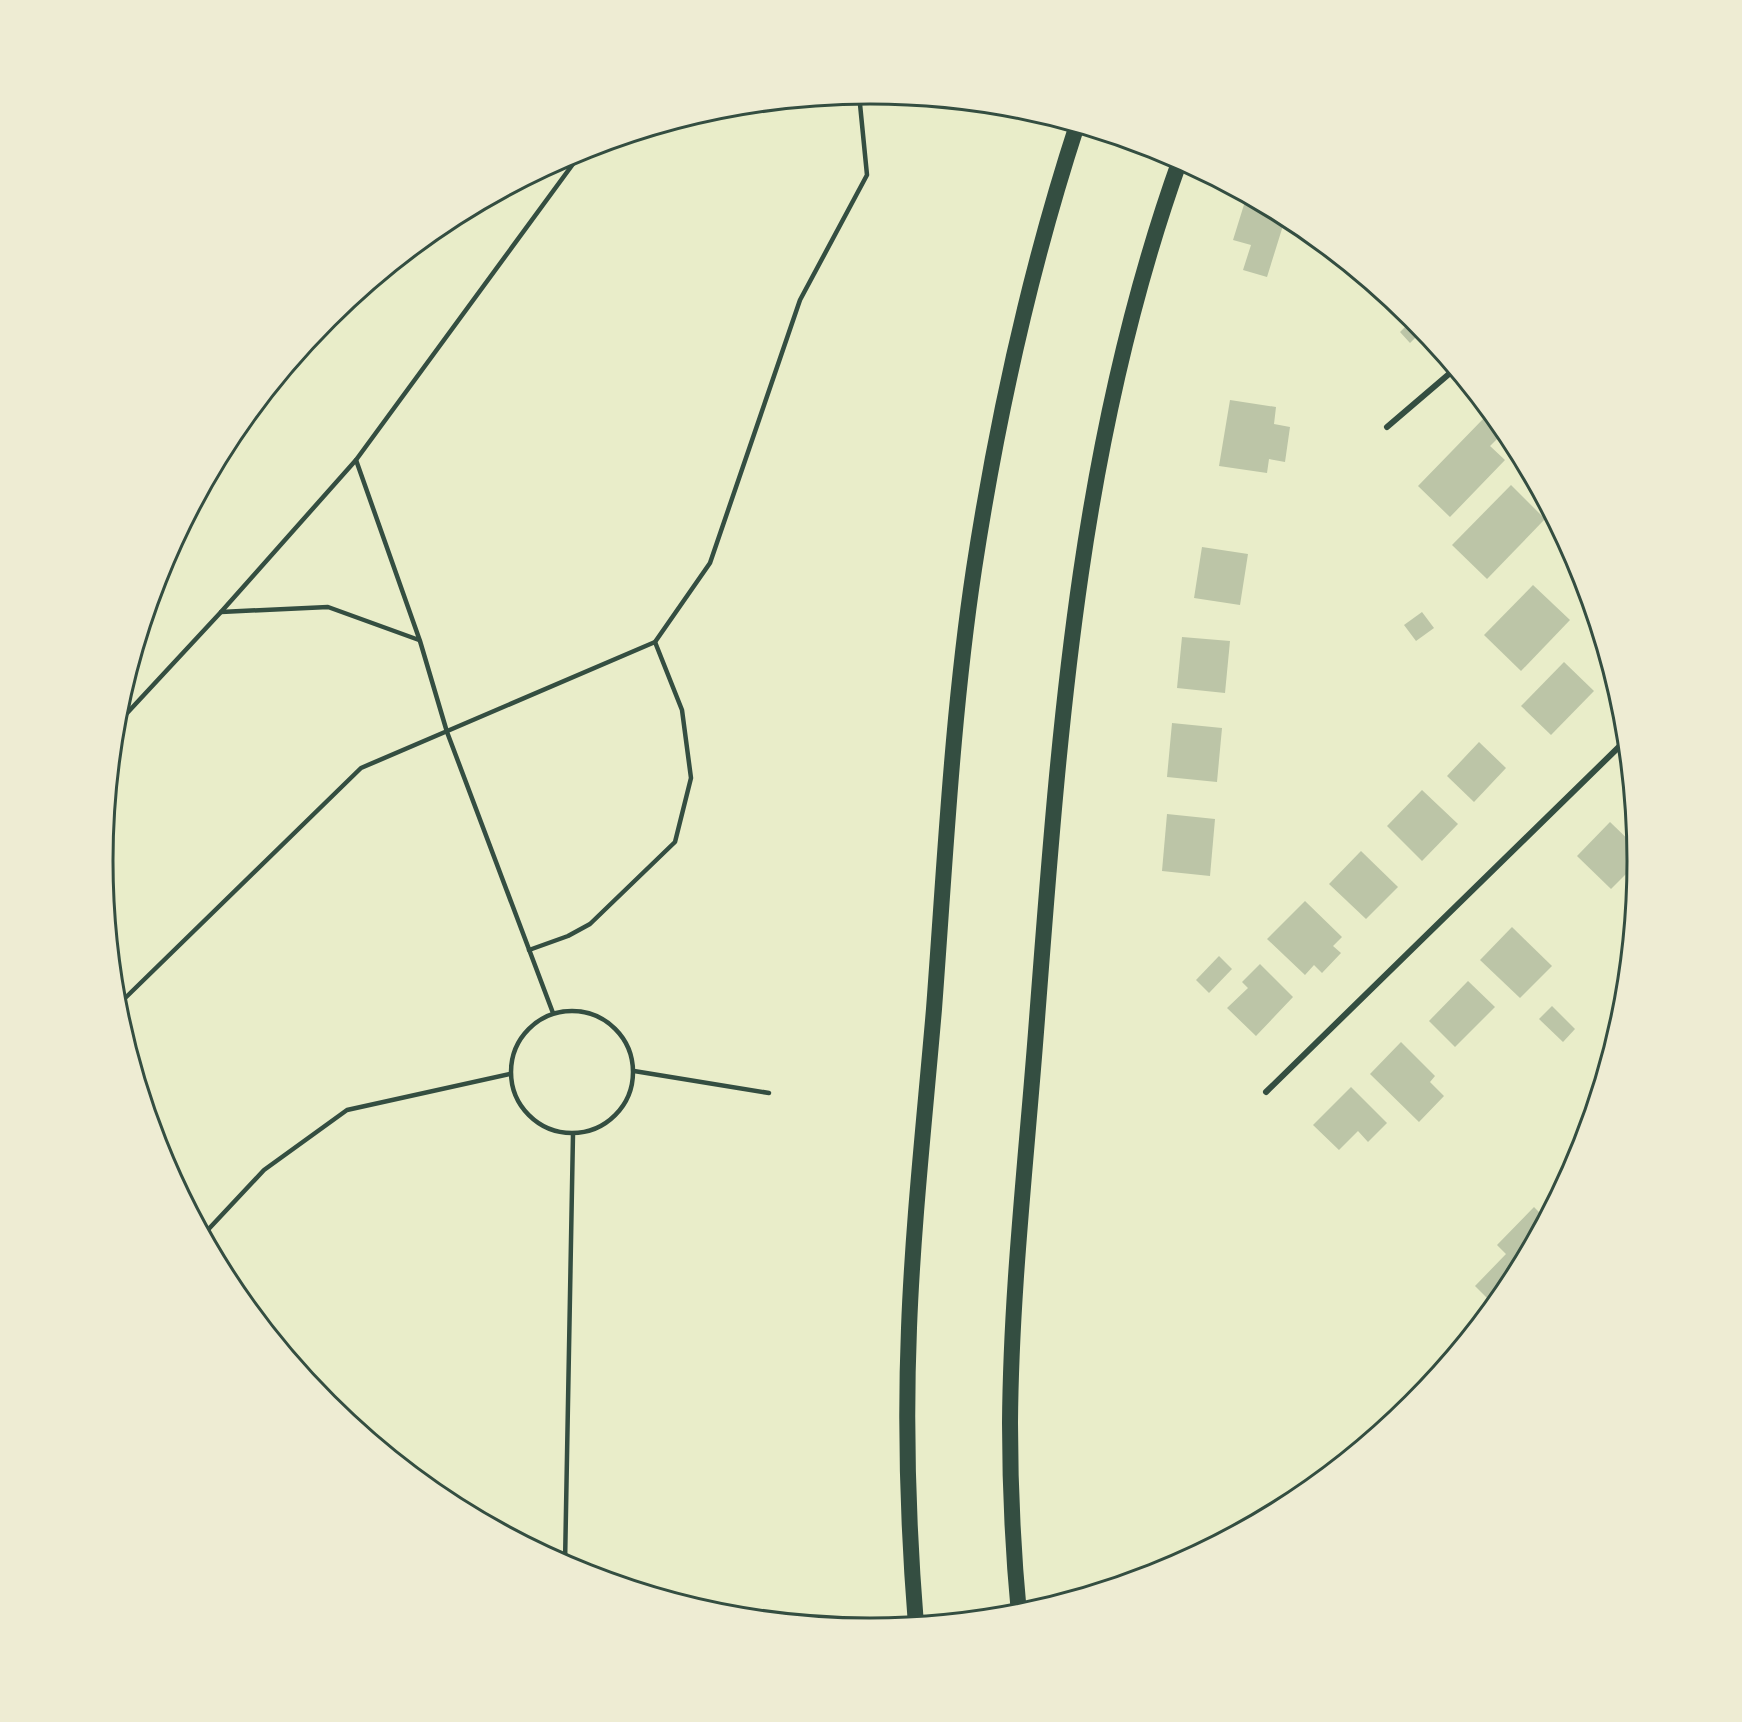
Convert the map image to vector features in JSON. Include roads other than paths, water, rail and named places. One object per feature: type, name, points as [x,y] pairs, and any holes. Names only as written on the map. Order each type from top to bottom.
[{"type":"highway","points":[[915,1617],[910,1553],[907,1447],[909,1326],[959,699],[974,571],[997,439],[1037,264],[1075,132]]},
{"type":"highway","points":[[1018,1604],[1011,1484],[1012,1358],[1054,801],[1066,676],[1083,554],[1104,432],[1149,256],[1177,169]]},
{"type":"street","points":[[1387,427],[1450,374]]},
{"type":"street","points":[[1266,1092],[1619,746]]},
{"type":"lane","points":[[126,997],[361,768],[655,642],[710,563],[800,300],[867,175],[860,104]]},
{"type":"lane","points":[[128,712],[221,612],[356,460],[572,165]]},
{"type":"lane","points":[[356,460],[420,641],[447,732],[553,1014]]},
{"type":"lane","points":[[221,612],[328,607],[420,641]]},
{"type":"lane","points":[[529,950],[568,936],[590,924],[675,842],[691,778],[682,711],[655,642]]},
{"type":"lane","points":[[573,1011],[591,1014],[609,1022],[622,1035],[631,1053],[634,1071],[631,1090],[623,1108],[609,1121],[592,1131],[573,1134],[554,1131],[537,1123],[523,1109],[514,1093],[510,1074],[512,1058],[518,1043],[527,1030],[539,1020],[553,1014],[573,1011]]},
{"type":"lane","points":[[634,1071],[769,1093]]},
{"type":"lane","points":[[209,1229],[264,1170],[347,1110],[510,1074]]},
{"type":"lane","points":[[565,1554],[573,1134]]}]
